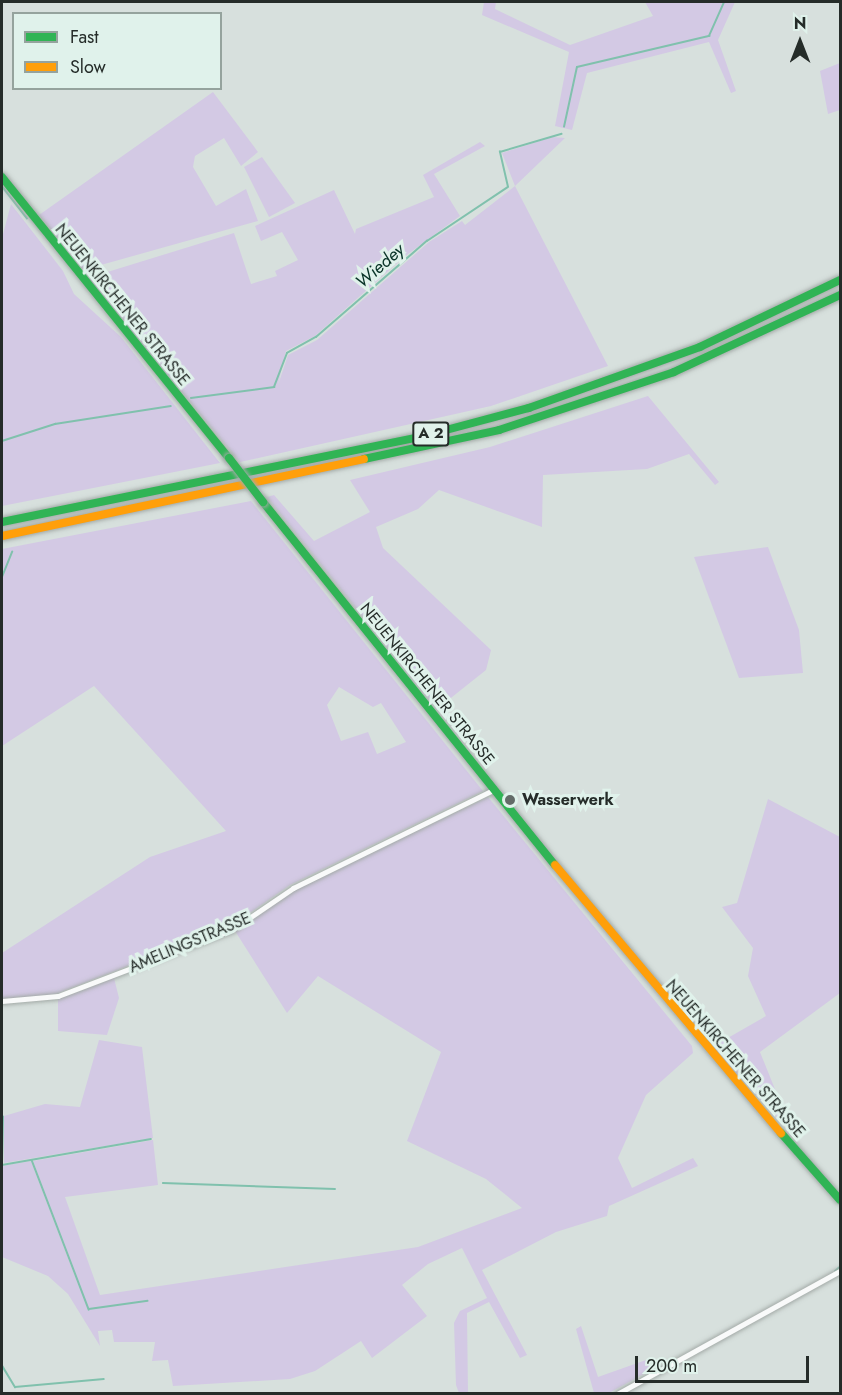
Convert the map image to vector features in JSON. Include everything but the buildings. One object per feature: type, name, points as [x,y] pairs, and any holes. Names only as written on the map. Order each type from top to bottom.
[{"type":"main road","name":"NEUENKIRCHENER STRASSE","points":[[2,177],[658,993],[840,1200]]},
{"type":"main road","name":"A 2","points":[[2,522],[416,438],[529,408],[700,347],[840,280]]},
{"type":"main road","name":"A 2","points":[[2,536],[421,451],[544,418],[674,372],[840,295]]},
{"type":"street","name":"AMELINGSTRASSE","points":[[2,1001],[58,996],[233,928],[293,888],[495,789]]},
{"type":"street","points":[[617,1394],[840,1271]]},
{"type":"shaded area","points":[[484,2],[496,2],[495,9],[570,45],[653,16],[645,2],[735,2],[718,40],[736,91],[731,93],[709,42],[587,73],[572,130],[555,126],[569,52],[482,15]]},
{"type":"shaded area","points":[[840,63],[840,110],[828,114],[820,71]]},
{"type":"shaded area","points":[[213,92],[258,152],[241,166],[224,138],[195,156],[193,167],[216,206],[246,189],[258,221],[83,270],[39,215]]},
{"type":"shaded area","points":[[553,137],[565,138],[515,186],[502,153]]},
{"type":"shaded area","points":[[480,142],[485,146],[434,174],[460,216],[404,257],[315,336],[286,351],[278,385],[288,355],[317,340],[429,242],[462,221],[465,225],[515,186],[608,366],[491,406],[240,462],[88,278],[234,233],[251,284],[277,276],[275,271],[298,260],[282,232],[261,241],[255,226],[334,190],[355,234],[356,229],[434,197],[423,175]]},
{"type":"shaded area","points":[[262,157],[295,203],[269,217],[244,167]]},
{"type":"shaded area","points":[[11,204],[63,271],[74,294],[121,337],[220,463],[2,506],[2,238]]},
{"type":"shaded area","points":[[648,396],[719,482],[715,485],[689,454],[647,469],[543,475],[542,527],[439,490],[418,509],[376,527],[383,548],[491,650],[486,670],[437,709],[267,497],[274,495],[314,541],[370,512],[350,480],[490,447]]},
{"type":"shaded area","points":[[251,501],[483,791],[290,885],[231,926],[53,995],[2,999],[2,953],[150,857],[226,831],[94,686],[2,746],[2,549]],"holes":[[[339,687],[373,707],[381,703],[406,742],[377,754],[368,732],[341,741],[327,705]]]},
{"type":"shaded area","points":[[768,547],[799,630],[803,673],[739,678],[694,557]]},
{"type":"shaded area","points":[[488,797],[692,1046],[693,1053],[646,1095],[618,1158],[632,1188],[693,1158],[698,1166],[609,1206],[607,1216],[556,1232],[482,1270],[527,1355],[520,1358],[489,1302],[467,1313],[468,1393],[459,1393],[456,1385],[454,1323],[460,1311],[487,1298],[462,1248],[428,1264],[402,1285],[427,1316],[372,1358],[361,1341],[315,1371],[290,1379],[173,1386],[168,1360],[152,1361],[155,1342],[114,1342],[112,1330],[98,1331],[100,1346],[68,1294],[48,1276],[2,1257],[2,1166],[31,1161],[84,1300],[33,1161],[153,1140],[158,1185],[65,1197],[100,1295],[418,1247],[522,1208],[486,1179],[407,1141],[441,1052],[318,976],[287,1013],[235,931],[293,890]]},
{"type":"shaded area","points":[[768,799],[840,837],[840,993],[760,1052],[785,1114],[777,1118],[712,1047],[766,1016],[748,976],[753,948],[722,907],[737,903]]},
{"type":"shaded area","points":[[114,978],[119,998],[107,1035],[58,1031],[58,999]]},
{"type":"shaded area","points":[[99,1040],[142,1047],[153,1138],[4,1163],[4,1116],[45,1104],[80,1107]]},
{"type":"shaded area","points":[[581,1326],[598,1377],[646,1360],[651,1370],[609,1393],[594,1393],[576,1329]]},
{"type":"waterway","name":"Wiedey","points":[[564,127],[577,67],[709,36],[724,2]]},
{"type":"waterway","name":"Wiedey","points":[[191,398],[274,387],[287,353],[316,337],[427,241],[508,187],[500,152],[561,134]]},
{"type":"waterway","points":[[2,186],[27,218]]},
{"type":"waterway","name":"Wiedey","points":[[2,441],[55,424],[171,406]]},
{"type":"waterway","points":[[2,577],[12,552]]},
{"type":"waterway","points":[[2,1164],[3,1117]]},
{"type":"waterway","points":[[2,1165],[151,1139]]},
{"type":"waterway","points":[[32,1160],[89,1309],[147,1301]]},
{"type":"waterway","points":[[163,1183],[335,1189]]},
{"type":"waterway","points":[[835,1271],[840,1267]]},
{"type":"waterway","points":[[2,1365],[15,1387],[104,1379]]},
{"type":"waterway","points":[[653,1371],[660,1367]]},
{"type":"traffic: fast","points":[[2,177],[229,458]]},
{"type":"traffic: fast","points":[[2,522],[416,438],[529,408],[700,347],[840,280]]},
{"type":"traffic: fast","points":[[364,459],[499,430],[674,372],[840,295]]},
{"type":"traffic: fast","points":[[229,458],[263,502]]},
{"type":"traffic: fast","points":[[263,502],[555,865]]},
{"type":"traffic: fast","points":[[781,1133],[840,1200]]},
{"type":"traffic: slow","points":[[2,536],[364,459]]},
{"type":"traffic: slow","points":[[555,865],[781,1133]]},
{"type":"place","name":"Wasserwerk","points":[[510,800]]}]
